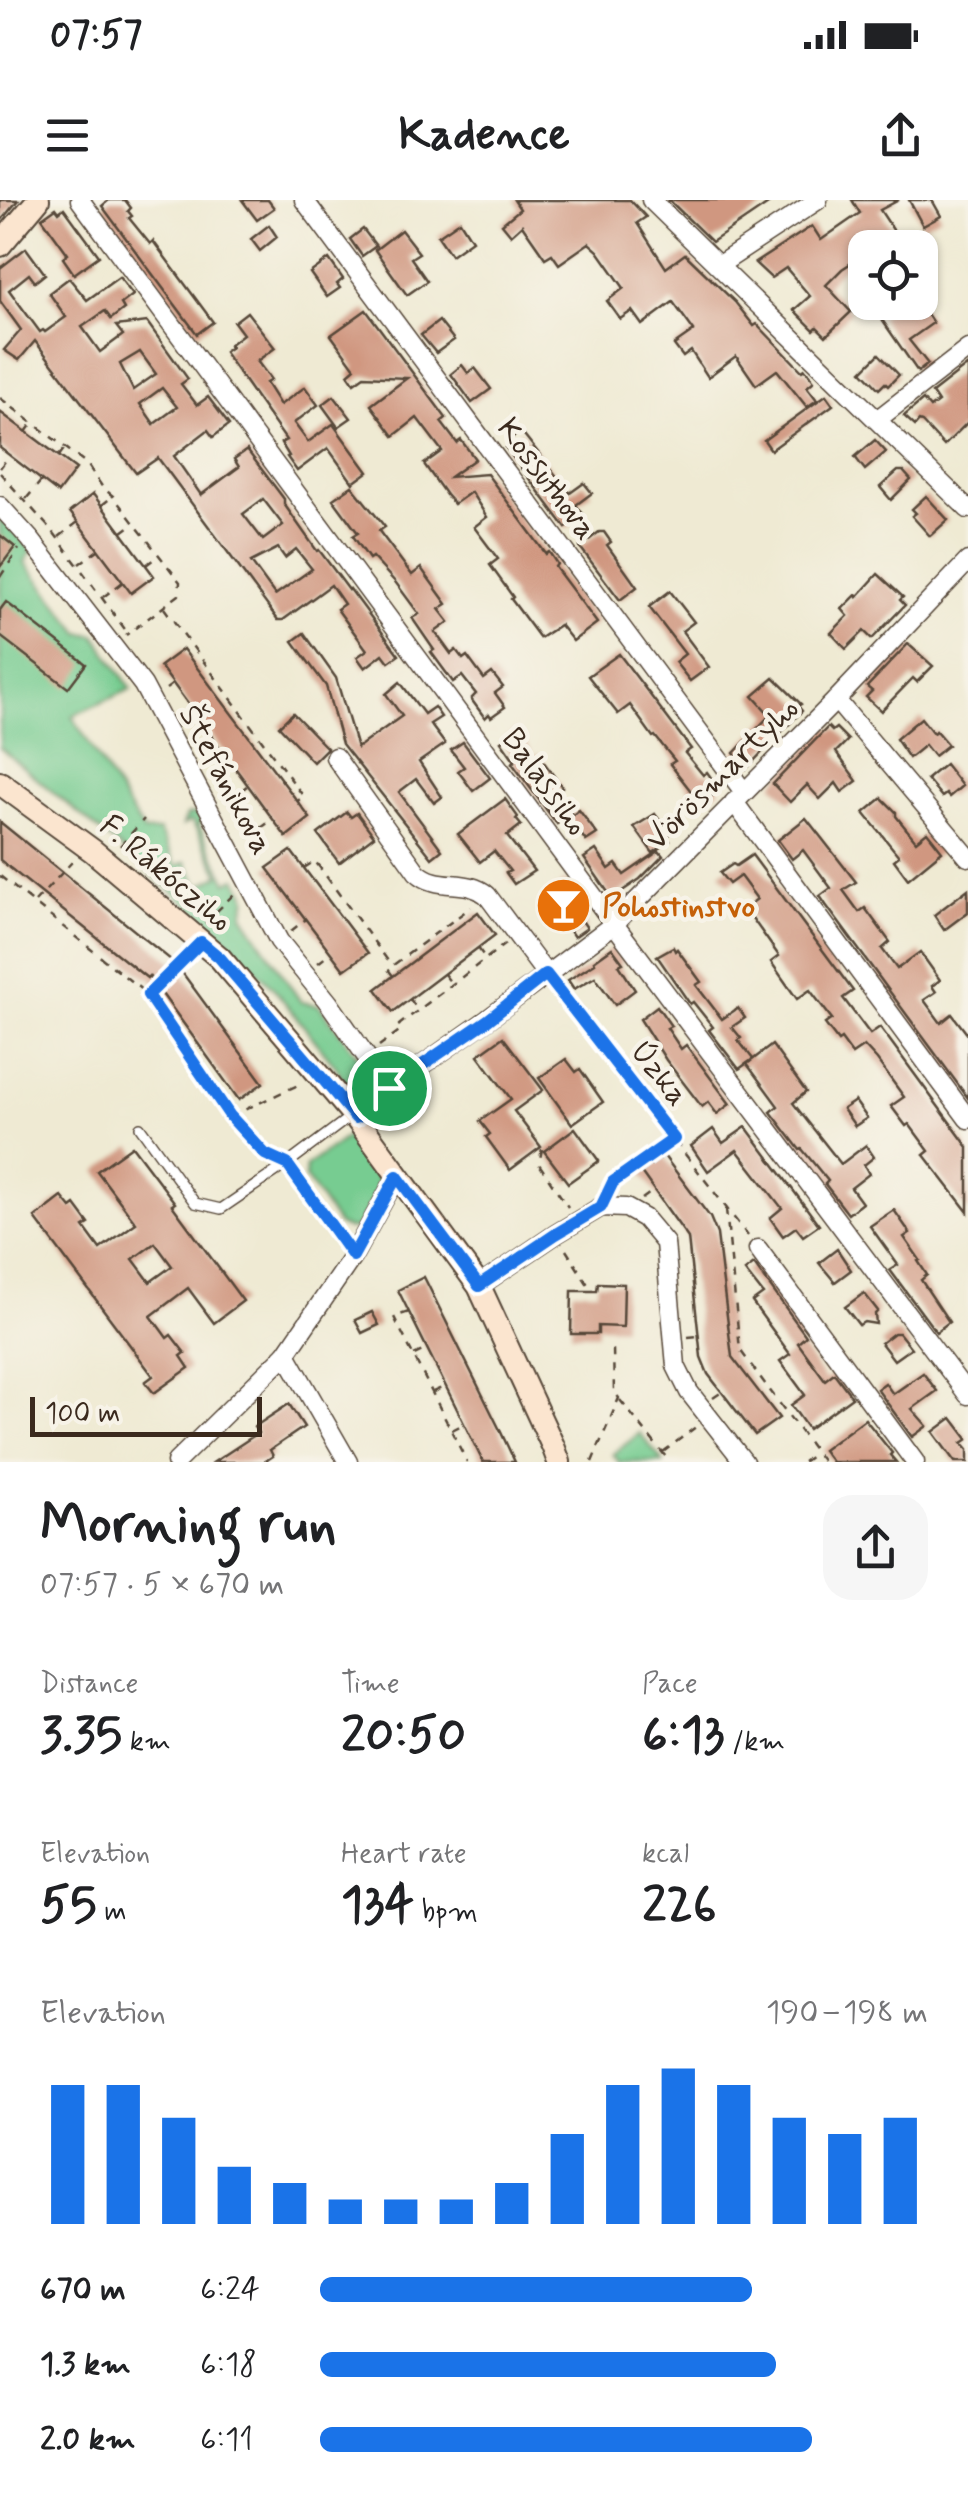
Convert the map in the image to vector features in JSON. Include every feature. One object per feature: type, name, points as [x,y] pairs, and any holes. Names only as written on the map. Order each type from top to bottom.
[{"type":"street","points":[[0,245],[38,200]]},
{"type":"street","name":"Balassiho","points":[[80,200],[614,924],[968,1395]]},
{"type":"street","name":"Kossuthova","points":[[304,200],[968,1119]]},
{"type":"street","points":[[651,200],[968,509]]},
{"type":"street","points":[[719,265],[818,200]]},
{"type":"street","points":[[878,419],[968,349]]},
{"type":"street","name":"Štefánikova","points":[[0,506],[143,685],[279,941],[389,1088]]},
{"type":"street","name":"Vörösmartyho","points":[[354,1116],[614,924],[968,561]]},
{"type":"street","points":[[836,700],[968,857]]},
{"type":"street","points":[[335,757],[426,880],[479,888],[546,974]]},
{"type":"street","name":"F. Rákócziho","points":[[0,783],[204,931],[220,958],[354,1116],[479,1286],[559,1462]]},
{"type":"street","points":[[176,1462],[286,1354],[353,1256],[397,1176]]},
{"type":"street","points":[[479,1286],[601,1207],[626,1208],[644,1218],[664,1244],[676,1366],[688,1392],[744,1462]]},
{"type":"street","points":[[758,1250],[915,1462]]},
{"type":"street","points":[[286,1354],[348,1462]]},
{"type":"lane","points":[[140,1128],[195,1202],[220,1209],[354,1116]]},
{"type":"lane","points":[[287,1164],[353,1256]]},
{"type":"path","points":[[0,398],[87,464],[180,582],[179,595],[113,646]]},
{"type":"path","points":[[26,432],[33,423]]},
{"type":"path","points":[[59,456],[65,448]]},
{"type":"path","points":[[10,456],[0,471],[58,538],[128,633]]},
{"type":"path","points":[[25,500],[42,480]]},
{"type":"path","points":[[102,505],[113,496]]},
{"type":"path","points":[[58,538],[78,522]]},
{"type":"path","points":[[122,532],[134,524]]},
{"type":"path","points":[[0,577],[24,542]]},
{"type":"path","points":[[78,564],[98,550]]},
{"type":"path","points":[[146,564],[159,556]]},
{"type":"path","points":[[102,598],[123,582]]},
{"type":"path","points":[[163,606],[304,797],[297,801]]},
{"type":"path","points":[[196,666],[204,661]]},
{"type":"path","points":[[222,700],[228,694]]},
{"type":"path","points":[[179,731],[198,718]]},
{"type":"path","points":[[246,734],[254,728]]},
{"type":"path","points":[[209,762],[223,751]]},
{"type":"path","points":[[272,767],[278,762]]},
{"type":"path","points":[[228,800],[248,785]]},
{"type":"path","points":[[116,851],[144,819]]},
{"type":"path","points":[[248,838],[273,819]]},
{"type":"path","points":[[304,868],[315,861],[392,966]]},
{"type":"path","points":[[34,903],[72,862]]},
{"type":"path","points":[[0,876],[148,995],[230,1116],[265,1154],[287,1164]]},
{"type":"path","points":[[148,995],[247,882]]},
{"type":"path","points":[[393,976],[388,969],[480,900]]},
{"type":"path","points":[[455,918],[460,925]]},
{"type":"path","points":[[374,1050],[402,1029],[399,1024],[517,935]]},
{"type":"path","points":[[422,944],[427,950]]},
{"type":"path","points":[[478,948],[486,959]]},
{"type":"path","points":[[444,974],[452,984]]},
{"type":"path","name":"Úzka","points":[[546,974],[758,1250]]},
{"type":"path","points":[[410,1000],[418,1010]]},
{"type":"path","points":[[230,1116],[298,1085]]},
{"type":"path","points":[[601,1207],[613,1182],[674,1139]]},
{"type":"path","points":[[542,1149],[539,1164],[572,1212]]},
{"type":"path","points":[[637,1203],[654,1190]]},
{"type":"path","points":[[726,1208],[740,1350],[823,1462]]},
{"type":"path","points":[[556,1234],[592,1291]]},
{"type":"path","points":[[409,1312],[394,1317],[467,1462]]},
{"type":"path","points":[[612,1348],[614,1392],[670,1462]]},
{"type":"path","points":[[413,1356],[428,1349]]},
{"type":"path","points":[[432,1392],[446,1386]]},
{"type":"path","points":[[592,1462],[620,1398]]},
{"type":"path","points":[[662,1452],[709,1416]]},
{"type":"path","points":[[451,1430],[464,1424]]},
{"type":"path","points":[[803,1462],[816,1452]]},
{"type":"green space","points":[[0,517],[32,550],[25,562],[80,633],[95,635],[131,689],[72,716],[144,832],[159,831],[176,866],[186,862],[199,886],[220,875],[192,821],[183,825],[187,815],[198,814],[205,820],[198,824],[227,882],[236,878],[247,898],[243,915],[301,1002],[319,1005],[373,1076],[375,1089],[371,1096],[346,1095],[349,1090],[337,1068],[275,990],[229,941],[216,935],[191,907],[0,748]]},
{"type":"green space","points":[[348,1136],[372,1165],[378,1183],[357,1228],[348,1229],[338,1225],[305,1177],[306,1166]]},
{"type":"green space","points":[[640,1433],[663,1462],[619,1462],[613,1454]]},
{"type":"building","points":[[0,200],[18,200],[0,222]]},
{"type":"building","points":[[109,200],[125,200],[131,208],[129,218],[150,244],[153,241],[213,322],[197,334],[102,206]]},
{"type":"building","points":[[242,200],[268,200],[274,208],[257,220]]},
{"type":"building","points":[[514,200],[630,200],[646,217],[637,223],[666,268],[685,254],[754,326],[757,324],[802,371],[805,369],[814,381],[807,387],[817,400],[807,407],[777,370],[756,385],[736,356],[708,377],[691,351],[683,357],[674,345],[694,331],[673,302],[642,325],[632,311],[620,319],[607,301],[624,288],[598,251],[589,243],[559,264],[552,254],[545,258],[522,225],[511,235],[502,224],[520,209]]},
{"type":"building","points":[[669,200],[774,200],[712,242]]},
{"type":"building","points":[[852,200],[899,200],[880,210],[893,230],[848,230],[848,265],[826,285],[848,309],[848,315],[826,336],[794,310],[810,296],[786,268],[771,278],[755,263],[812,226],[821,240],[860,213]]},
{"type":"building","points":[[909,200],[932,200],[941,216],[923,226]]},
{"type":"building","points":[[56,208],[59,212],[64,208],[99,256],[74,274],[63,258],[68,254],[42,218]]},
{"type":"building","points":[[460,221],[472,240],[451,255],[438,236]]},
{"type":"building","points":[[269,225],[277,237],[260,251],[251,239]]},
{"type":"building","points":[[363,229],[376,246],[362,256],[350,239]]},
{"type":"building","points":[[401,230],[419,253],[411,258],[427,281],[407,295],[375,250]]},
{"type":"building","points":[[26,248],[45,274],[35,282],[29,274],[9,290],[40,332],[66,317],[49,293],[69,278],[87,300],[119,277],[133,295],[121,304],[124,309],[111,319],[105,311],[82,327],[100,352],[123,335],[116,326],[147,322],[188,379],[181,384],[197,405],[208,397],[229,425],[213,437],[208,430],[174,456],[201,495],[239,467],[234,459],[247,450],[317,551],[399,655],[389,662],[383,654],[365,668],[357,657],[367,650],[337,609],[344,604],[331,585],[278,620],[158,458],[136,473],[35,341],[19,360],[4,350],[21,330],[0,301],[0,268]],"holes":[[[140,352],[156,374],[133,390],[120,364]],[[162,388],[177,407],[154,424],[140,404]],[[263,499],[283,525],[263,540],[243,514]],[[278,548],[285,558],[296,549],[312,569],[275,595],[251,562]]]},
{"type":"building","points":[[329,259],[343,279],[337,284],[340,288],[327,297],[310,273]]},
{"type":"building","points":[[366,310],[446,418],[441,422],[475,459],[450,477],[487,474],[546,554],[549,552],[555,567],[597,623],[573,641],[560,625],[540,638],[511,599],[490,565],[498,559],[474,527],[487,517],[471,492],[454,504],[424,464],[442,451],[417,418],[394,436],[371,405],[407,378],[364,376],[354,383],[348,374],[355,368],[331,335]]},
{"type":"building","points":[[247,312],[275,348],[257,361],[271,380],[266,383],[280,405],[305,387],[318,405],[294,423],[308,442],[333,424],[368,472],[353,483],[328,448],[297,471],[287,457],[281,443],[286,440],[224,352],[243,334],[234,322]]},
{"type":"building","points":[[882,320],[931,320],[933,323],[909,340],[928,364],[918,372]]},
{"type":"building","points":[[439,321],[454,340],[436,353],[421,335]]},
{"type":"building","points":[[879,354],[899,375],[879,389],[862,371]]},
{"type":"building","points":[[462,365],[468,373],[475,368],[491,389],[472,403],[451,374]]},
{"type":"building","points":[[968,365],[968,422],[944,446],[922,422],[915,426],[904,416],[923,400],[930,408],[938,402],[932,393]]},
{"type":"building","points":[[826,395],[833,405],[771,450],[764,440]]},
{"type":"building","points":[[334,396],[351,418],[338,427],[322,405]]},
{"type":"building","points":[[0,412],[76,469],[58,493],[0,448]]},
{"type":"building","points":[[521,431],[570,493],[584,483],[592,493],[576,505],[584,515],[566,528],[506,448]]},
{"type":"building","points":[[875,440],[886,452],[865,470],[855,457]]},
{"type":"building","points":[[898,471],[911,480],[891,500],[880,487]]},
{"type":"building","points":[[352,486],[385,527],[379,531],[412,575],[421,568],[447,604],[439,609],[449,622],[435,632],[451,654],[456,650],[463,659],[467,656],[484,679],[492,673],[503,687],[495,693],[505,707],[491,717],[489,714],[485,718],[471,699],[476,694],[462,676],[453,682],[412,618],[419,614],[353,536],[358,533],[333,499]]},
{"type":"building","points":[[93,494],[154,576],[131,593],[70,512]]},
{"type":"building","points":[[926,496],[948,520],[930,536],[912,516],[916,513],[912,509]]},
{"type":"building","points":[[604,532],[611,542],[607,545],[637,587],[620,600],[580,547]]},
{"type":"building","points":[[0,535],[15,547],[0,567]]},
{"type":"building","points":[[878,574],[903,597],[900,600],[905,605],[872,639],[864,631],[846,649],[831,633],[848,616],[842,609]]},
{"type":"building","points":[[670,591],[694,622],[682,631],[709,667],[690,681],[675,662],[685,654],[649,607]]},
{"type":"building","points":[[6,602],[86,664],[68,688],[0,636],[0,610]]},
{"type":"building","points":[[304,633],[336,678],[357,748],[402,716],[386,694],[400,682],[424,714],[434,707],[441,717],[430,724],[445,744],[419,762],[442,797],[434,803],[416,779],[399,792],[442,850],[432,858],[342,744],[326,686],[293,641]]},
{"type":"building","points":[[908,644],[933,666],[917,682],[913,678],[881,711],[866,697],[872,691],[867,687]]},
{"type":"building","points":[[183,649],[310,818],[286,837],[160,666]]},
{"type":"building","points":[[619,654],[691,749],[685,753],[720,790],[701,804],[670,764],[675,761],[630,705],[618,714],[588,676]]},
{"type":"building","points":[[774,678],[801,704],[798,706],[802,711],[746,769],[734,753],[770,715],[753,696]]},
{"type":"building","points":[[293,713],[327,748],[313,762],[279,726]]},
{"type":"building","points":[[921,718],[948,745],[934,756],[925,745],[909,758],[896,739]]},
{"type":"building","points":[[828,727],[832,731],[836,728],[848,740],[836,752],[857,781],[842,792],[836,783],[820,799],[807,785],[790,802],[773,784]]},
{"type":"building","points":[[516,730],[562,787],[555,793],[571,813],[557,824],[512,763],[515,761],[501,741]]},
{"type":"building","points":[[463,742],[490,778],[473,791],[458,771],[464,767],[451,750]]},
{"type":"building","points":[[945,764],[962,786],[949,797],[942,797],[927,779]]},
{"type":"building","points":[[882,798],[916,841],[927,832],[942,851],[908,879],[894,860],[899,856],[864,813]]},
{"type":"building","points":[[505,799],[521,825],[507,836],[534,871],[514,884],[506,873],[510,871],[494,851],[480,862],[458,834]]},
{"type":"building","points":[[579,810],[597,834],[586,841],[569,818]]},
{"type":"building","points":[[347,812],[351,817],[357,813],[374,836],[339,863],[318,834]]},
{"type":"building","points":[[655,814],[670,834],[670,841],[653,853],[634,827]]},
{"type":"building","points":[[806,818],[856,882],[843,890],[859,912],[865,908],[890,942],[882,949],[897,969],[920,952],[940,980],[932,986],[936,992],[924,1000],[941,1023],[952,1014],[968,1035],[968,1098],[820,896],[831,888],[803,850],[792,859],[778,840]]},
{"type":"building","points":[[0,822],[176,964],[263,1083],[239,1100],[149,976],[0,860]]},
{"type":"building","points":[[596,850],[609,869],[616,864],[624,875],[659,851],[663,856],[640,879],[612,898],[584,858]]},
{"type":"building","points":[[291,851],[368,953],[344,970],[267,868]]},
{"type":"building","points":[[752,855],[853,991],[843,998],[870,1034],[880,1027],[968,1147],[968,1212],[924,1155],[929,1151],[891,1106],[904,1097],[877,1060],[864,1046],[852,1054],[825,1024],[832,1019],[810,990],[797,999],[771,962],[779,956],[745,908],[757,899],[740,876],[729,884],[720,873]]},
{"type":"building","points":[[565,881],[580,901],[572,906],[587,928],[574,937],[546,895]]},
{"type":"building","points":[[968,889],[968,912],[944,930],[934,915]]},
{"type":"building","points":[[478,912],[495,935],[393,1012],[376,989]]},
{"type":"building","points":[[673,947],[701,982],[696,985],[722,1019],[738,1008],[745,1018],[732,1027],[753,1059],[739,1069],[709,1030],[713,1027],[693,1002],[690,1004],[657,956]]},
{"type":"building","points":[[612,948],[635,990],[615,1005],[595,977],[574,989],[568,980]]},
{"type":"building","points":[[657,1006],[681,1049],[686,1045],[730,1104],[717,1114],[708,1102],[702,1107],[640,1019]]},
{"type":"building","points":[[503,1037],[543,1090],[514,1111],[541,1147],[510,1170],[486,1137],[490,1134],[480,1121],[511,1099],[478,1055]]},
{"type":"building","points":[[772,1045],[806,1092],[793,1103],[841,1164],[866,1145],[874,1157],[864,1165],[869,1174],[851,1188],[862,1203],[848,1214],[825,1184],[828,1181],[771,1112],[778,1106],[747,1064]]},
{"type":"building","points":[[566,1059],[576,1072],[580,1069],[603,1102],[572,1124],[539,1078]]},
{"type":"building","points":[[855,1101],[867,1118],[855,1126],[843,1109]]},
{"type":"building","points":[[746,1127],[819,1225],[803,1236],[796,1227],[783,1236],[770,1218],[782,1208],[737,1150],[708,1171],[691,1146],[713,1129],[723,1143]]},
{"type":"building","points":[[575,1128],[599,1161],[568,1183],[544,1151]]},
{"type":"building","points":[[132,1146],[243,1301],[214,1323],[188,1288],[151,1316],[167,1338],[171,1335],[185,1353],[181,1356],[189,1368],[154,1393],[145,1382],[153,1376],[35,1218],[62,1197],[71,1208],[75,1205],[89,1224],[84,1227],[100,1249],[136,1223],[97,1171]],"holes":[[[155,1243],[172,1266],[150,1282],[133,1259]]]},
{"type":"building","points":[[664,1156],[710,1217],[717,1234],[732,1357],[779,1418],[755,1435],[708,1374],[701,1357],[688,1238],[641,1172]]},
{"type":"building","points":[[894,1210],[910,1233],[904,1237],[927,1275],[921,1280],[949,1322],[936,1332],[890,1270],[898,1265],[870,1226]]},
{"type":"building","points":[[837,1249],[851,1270],[835,1282],[819,1263]]},
{"type":"building","points":[[754,1264],[806,1336],[798,1343],[825,1380],[834,1373],[852,1397],[808,1429],[791,1405],[805,1395],[780,1361],[790,1354],[752,1302],[763,1294],[745,1271]]},
{"type":"building","points":[[424,1277],[515,1462],[483,1462],[398,1290]]},
{"type":"building","points":[[598,1283],[624,1284],[623,1327],[598,1326],[598,1334],[571,1334],[572,1291],[597,1291]]},
{"type":"building","points":[[864,1293],[878,1311],[876,1324],[859,1325],[845,1307]]},
{"type":"building","points":[[372,1312],[379,1325],[362,1333],[355,1320]]},
{"type":"building","points":[[899,1333],[911,1348],[894,1360],[881,1343]]},
{"type":"building","points":[[923,1373],[937,1391],[912,1409],[927,1426],[912,1437],[877,1389],[885,1383],[893,1394]]},
{"type":"building","points":[[289,1404],[304,1427],[270,1450],[273,1456],[264,1462],[214,1462],[258,1433],[254,1427]]},
{"type":"building","points":[[952,1418],[968,1439],[962,1443],[968,1450],[968,1462],[955,1462],[933,1432]]},
{"type":"building","points":[[865,1419],[896,1462],[832,1462],[823,1450]]},
{"type":"place","name":"Pohostinstvo","points":[[563,905]]},
{"type":"route","points":[[201,942],[220,958],[356,1118],[389,1088],[488,1020],[546,974],[674,1139],[613,1182],[601,1207],[479,1286],[397,1176],[353,1256],[287,1164],[265,1154],[230,1116],[148,995],[201,942]]}]
